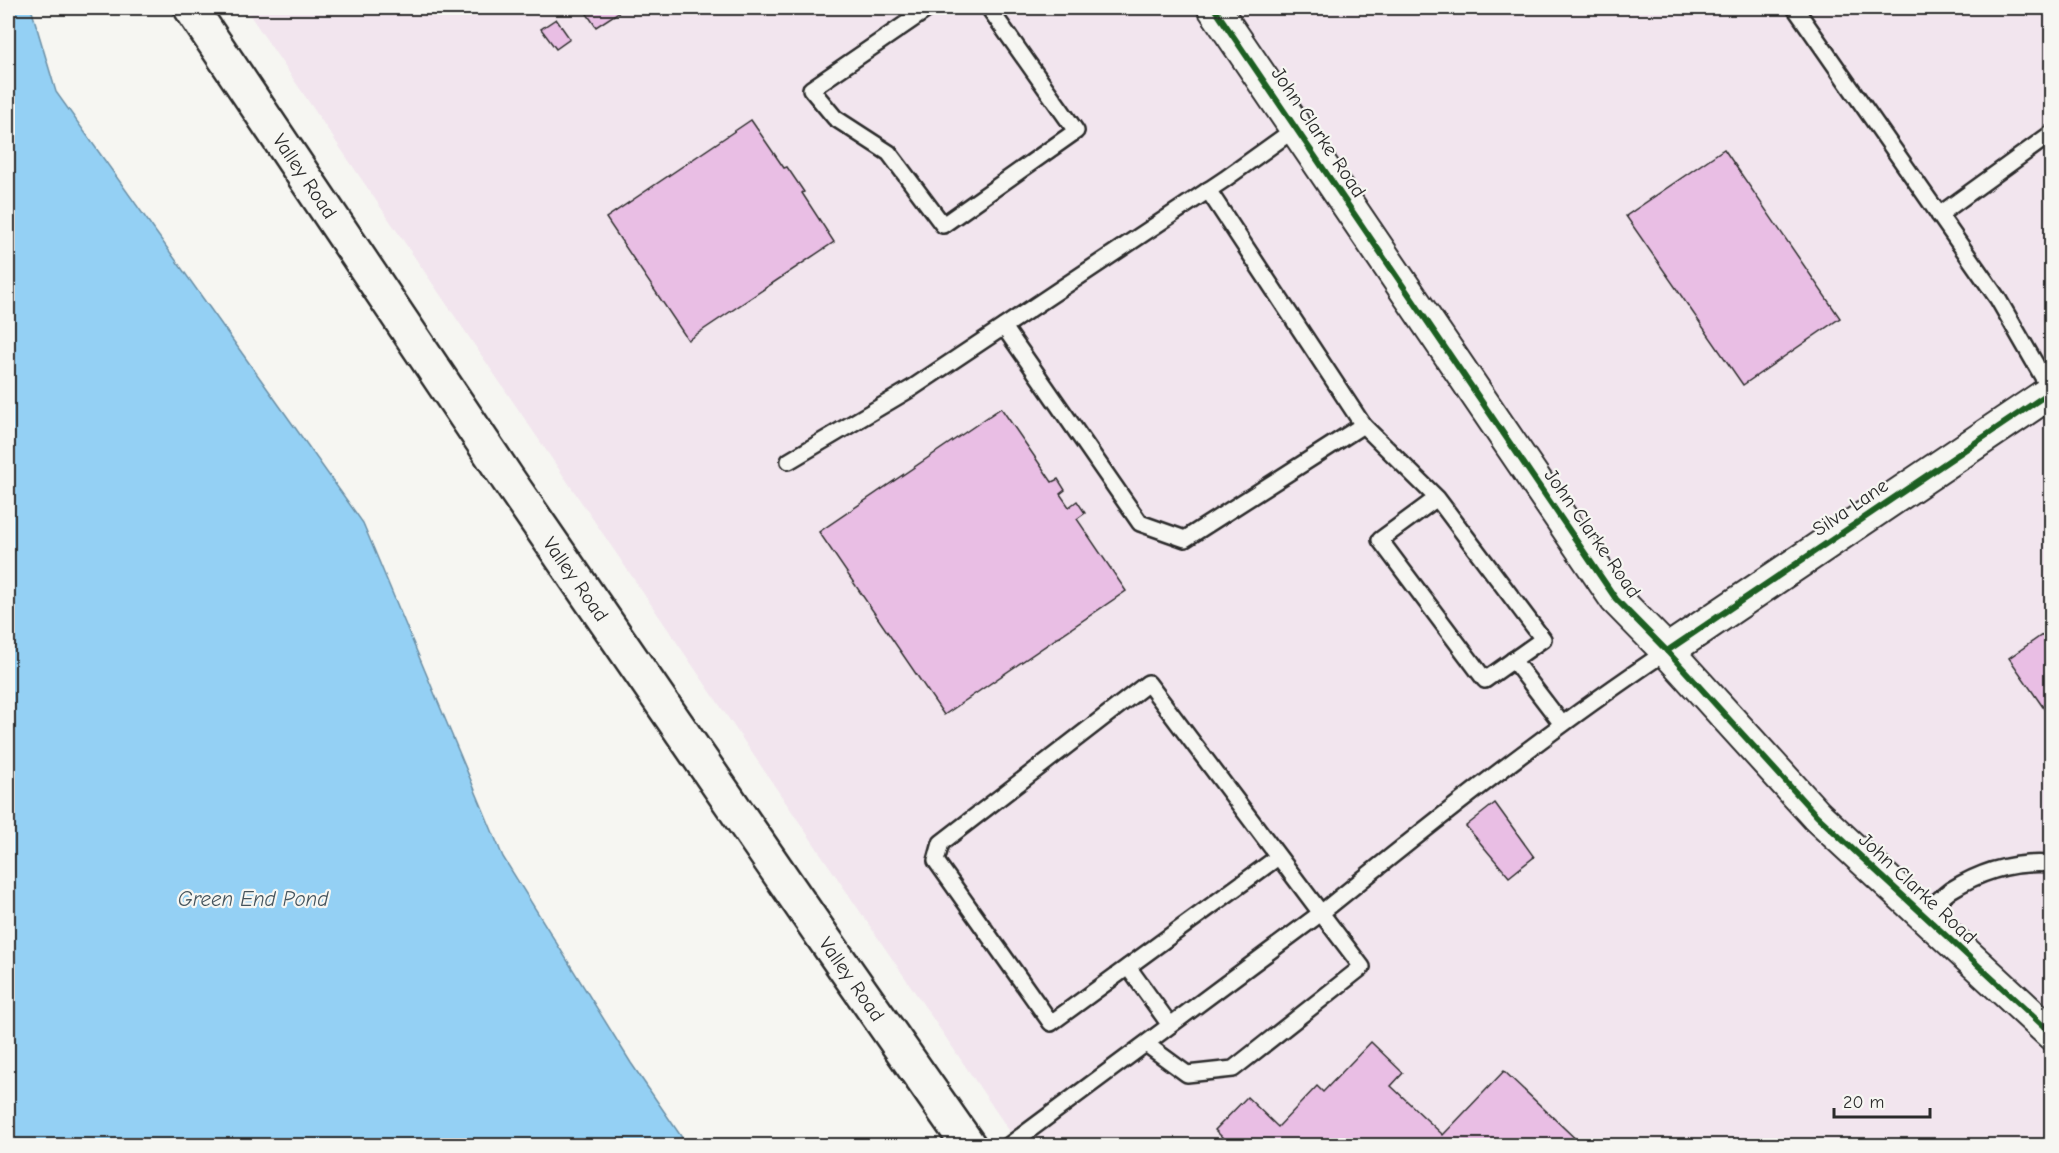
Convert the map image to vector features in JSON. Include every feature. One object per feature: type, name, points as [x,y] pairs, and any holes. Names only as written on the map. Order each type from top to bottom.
[{"type":"main road","name":"Valley Road","points":[[191,8],[514,488],[969,1146]]},
{"type":"street","name":"John Clarke Road","points":[[1214,8],[1616,599],[1667,651],[1817,816],[2052,1034]]},
{"type":"street","name":"Silva Lane","points":[[1667,651],[2051,391]]},
{"type":"lane","points":[[929,8],[811,89],[835,118],[889,153],[943,225],[1076,131],[989,8]]},
{"type":"lane","points":[[1795,8],[1998,298],[2051,391]]},
{"type":"lane","points":[[789,461],[912,388],[1208,190],[1296,128]]},
{"type":"lane","points":[[1939,215],[2052,134]]},
{"type":"lane","points":[[1208,190],[1363,426],[1437,498],[1543,639],[1485,680],[1380,540],[1437,498]]},
{"type":"lane","points":[[1004,327],[1140,523],[1185,539],[1363,426]]},
{"type":"lane","points":[[1008,1146],[1321,913],[1390,856],[1562,724],[1667,651]]},
{"type":"lane","points":[[1513,660],[1562,724]]},
{"type":"lane","points":[[1146,1044],[1187,1074],[1233,1069],[1362,967],[1148,683],[941,843],[936,861],[1051,1023],[1278,857]]},
{"type":"lane","points":[[1922,915],[1950,891],[1974,878],[2015,865],[2052,864]]},
{"type":"lane","points":[[1128,967],[1170,1025]]},
{"type":"shaded area","points":[[245,8],[2051,8],[2051,1145],[1019,1145]]},
{"type":"water","name":"Green End Pond","points":[[8,8],[31,8],[56,92],[363,523],[503,857],[631,1063],[687,1145],[8,1145]]},
{"type":"building","points":[[583,8],[625,8],[596,27]]},
{"type":"building","points":[[556,19],[570,39],[556,49],[541,29]]},
{"type":"building","points":[[751,120],[784,168],[787,167],[834,242],[688,340],[606,218]]},
{"type":"building","points":[[1724,149],[1840,318],[1743,385],[1626,216]]},
{"type":"building","points":[[1001,408],[1052,482],[1058,479],[1065,490],[1060,494],[1069,507],[1077,501],[1085,513],[1077,519],[1126,591],[944,715],[819,532]]},
{"type":"building","points":[[2052,628],[2052,720],[2009,658]]},
{"type":"building","points":[[1495,803],[1534,857],[1509,877],[1466,826]]},
{"type":"building","points":[[1371,1042],[1403,1073],[1391,1086],[1443,1135],[1504,1071],[1583,1146],[1231,1146],[1215,1130],[1247,1097],[1278,1127],[1317,1086],[1323,1092]]},
{"type":"cycle path","points":[[1214,8],[1616,599],[1667,651],[1817,816],[2052,1034]]},
{"type":"cycle path","points":[[1667,651],[2052,391]]}]
